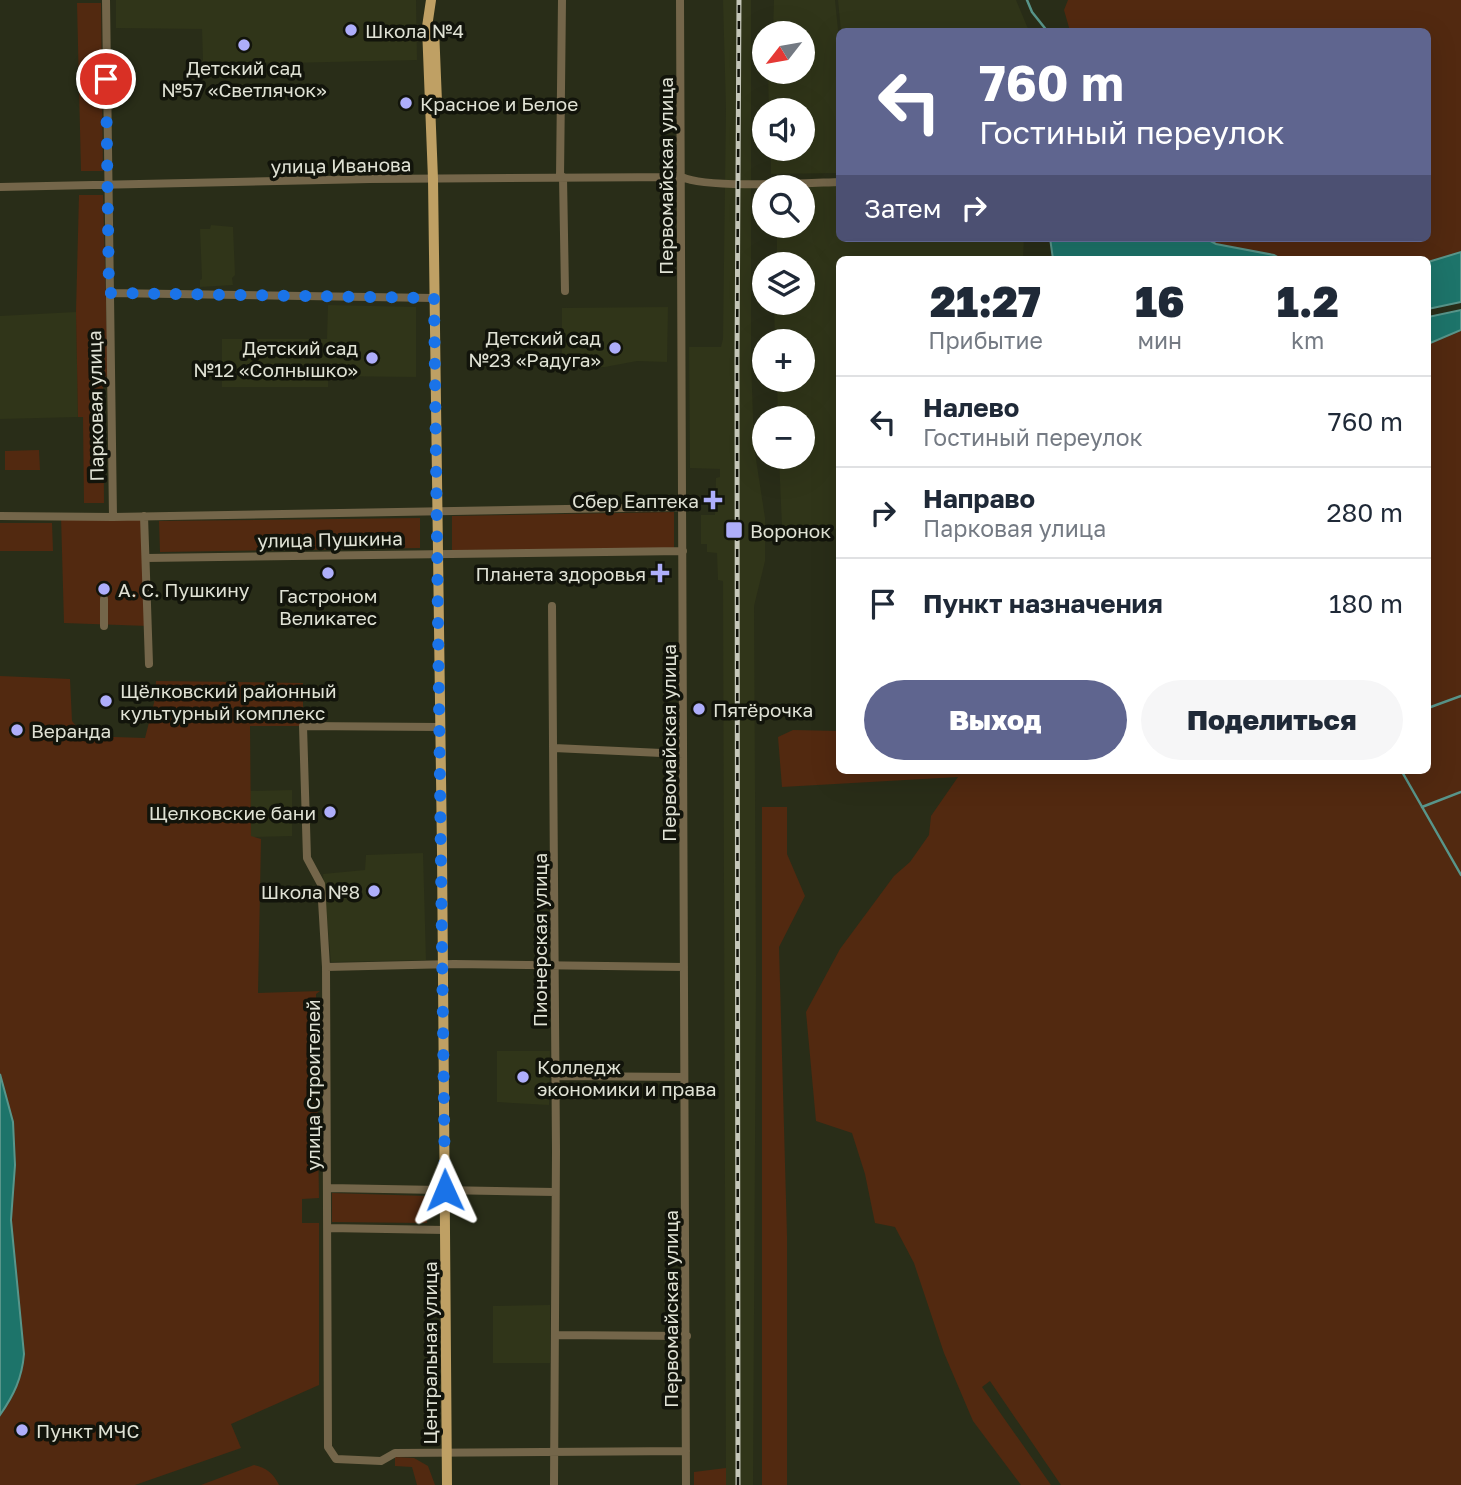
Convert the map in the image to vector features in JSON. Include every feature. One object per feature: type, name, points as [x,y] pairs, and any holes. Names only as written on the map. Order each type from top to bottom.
[{"type":"main road","name":"Центральная улица","points":[[431,0],[437,104],[432,129],[447,1485]]},
{"type":"street","name":"Парковая улица","points":[[106,0],[113,517]]},
{"type":"street","points":[[562,0],[565,291]]},
{"type":"street","name":"Первомайская улица","points":[[680,0],[686,1485]]},
{"type":"street","name":"улица Иванова","points":[[0,187],[562,177],[682,177],[690,181],[719,183],[836,182]]},
{"type":"street","points":[[109,293],[434,298]]},
{"type":"street","name":"улица Пушкина","points":[[144,516],[682,507]]},
{"type":"street","points":[[0,516],[144,516],[149,664]]},
{"type":"street","name":"улица Пушкина","points":[[146,558],[683,551]]},
{"type":"street","points":[[104,598],[104,626]]},
{"type":"street","name":"Пионерская улица","points":[[552,606],[554,1485]]},
{"type":"street","name":"улица Строителей","points":[[439,727],[303,726],[307,858],[321,884],[326,967],[328,1447],[336,1459],[382,1461],[395,1453],[447,1453]]},
{"type":"street","points":[[554,748],[683,754]]},
{"type":"street","points":[[326,967],[443,964],[684,967]]},
{"type":"street","points":[[555,1076],[684,1077]]},
{"type":"street","points":[[328,1188],[555,1192]]},
{"type":"street","points":[[328,1228],[445,1230]]},
{"type":"street","points":[[555,1335],[687,1336]]},
{"type":"street","points":[[447,1453],[686,1451]]},
{"type":"shaded area","points":[[116,0],[416,0],[417,60],[286,63],[203,61],[202,29],[116,28]]},
{"type":"shaded area","points":[[723,0],[751,0],[752,469],[758,469],[765,518],[765,561],[754,606],[756,975],[753,1485],[726,1485],[723,581],[718,580],[717,553],[707,552],[707,544],[701,544],[701,515],[715,515],[716,478],[720,477],[720,469],[690,468],[689,347],[721,347],[723,339],[726,109]]},
{"type":"shaded area","points":[[774,0],[835,0],[838,28],[836,173],[771,174],[771,161],[815,161],[815,98],[769,98],[768,84],[816,84],[816,21],[773,21]]},
{"type":"shaded area","points":[[838,0],[1016,0],[1028,28],[841,28]]},
{"type":"shaded area","points":[[1068,0],[1461,0],[1461,252],[1431,261],[1431,256],[1276,256],[1212,242],[1431,242],[1431,28],[1069,28],[1064,10]]},
{"type":"shaded area","points":[[77,3],[101,3],[103,171],[81,171]]},
{"type":"shaded area","points":[[836,183],[836,242],[1024,242],[1023,256],[836,256],[836,529],[782,527],[780,469],[815,469],[815,406],[778,406],[777,392],[815,392],[815,329],[775,329],[774,315],[815,315],[815,252],[777,252],[777,238],[815,238],[815,185]]},
{"type":"shaded area","points":[[79,195],[103,195],[108,374],[103,382],[104,503],[84,503],[83,417],[78,417],[76,312]]},
{"type":"shaded area","points":[[211,225],[233,227],[233,285],[200,287],[200,229],[210,229]]},
{"type":"shaded area","points":[[328,305],[416,307],[416,377],[328,376],[328,387],[222,387],[222,339],[327,339]]},
{"type":"shaded area","name":"Детский сад №23 «Радуга»","points":[[668,307],[667,362],[637,361],[605,367],[562,368],[562,308]]},
{"type":"shaded area","points":[[76,312],[78,417],[0,419],[0,316]]},
{"type":"shaded area","points":[[1461,330],[1461,1485],[1061,1485],[990,1381],[982,1387],[1051,1485],[1021,1485],[973,1421],[944,1353],[914,1263],[895,1227],[875,1223],[865,1174],[852,1133],[816,1121],[806,1012],[840,949],[894,876],[910,862],[929,835],[931,816],[958,777],[782,787],[778,737],[793,730],[836,731],[836,774],[1431,774],[1431,343]]},
{"type":"shaded area","points":[[39,450],[40,470],[5,470],[5,451]]},
{"type":"shaded area","points":[[674,512],[674,549],[452,550],[452,516]]},
{"type":"shaded area","points":[[61,516],[144,516],[148,626],[64,623]]},
{"type":"shaded area","points":[[420,518],[420,548],[160,552],[159,521]]},
{"type":"shaded area","points":[[0,523],[52,523],[53,551],[0,551]]},
{"type":"shaded area","points":[[0,676],[70,679],[72,721],[84,736],[145,738],[155,699],[156,681],[303,683],[303,726],[250,726],[251,836],[261,839],[258,993],[320,991],[316,994],[319,1198],[302,1199],[302,1223],[319,1223],[319,1385],[231,1424],[241,1448],[135,1485],[0,1485],[0,1415],[12,1397],[24,1354],[11,1220],[15,1165],[13,1122],[0,1074]]},
{"type":"shaded area","points":[[292,790],[292,836],[251,837],[250,791]]},
{"type":"shaded area","points":[[762,807],[787,807],[787,854],[805,896],[779,947],[787,1236],[787,1485],[762,1485]]},
{"type":"shaded area","name":"Школа №8","points":[[423,853],[426,960],[331,962],[323,874],[365,870],[366,855]]},
{"type":"shaded area","name":"Колледж экономики и права","points":[[497,1051],[550,1051],[549,1105],[497,1102]]},
{"type":"shaded area","points":[[332,1193],[426,1196],[427,1223],[332,1222]]},
{"type":"shaded area","points":[[550,1305],[550,1363],[493,1363],[493,1306]]},
{"type":"shaded area","points":[[395,1457],[414,1458],[428,1466],[435,1485],[417,1485],[412,1467],[395,1466]]},
{"type":"shaded area","points":[[254,1465],[269,1472],[279,1485],[201,1485]]},
{"type":"shaded area","points":[[726,1468],[726,1485],[694,1485],[694,1472]]},
{"type":"water","points":[[1051,242],[1212,242],[1276,256],[1053,256]]},
{"type":"water","points":[[1461,252],[1461,302],[1431,308],[1431,261]]},
{"type":"water","points":[[1461,310],[1461,330],[1431,343],[1431,316]]},
{"type":"water","points":[[0,1074],[13,1122],[15,1165],[11,1220],[24,1354],[16,1386],[0,1415]]},
{"type":"waterway","points":[[1027,0],[1032,12],[1045,28]]},
{"type":"waterway","points":[[1431,707],[1461,696]]},
{"type":"waterway","points":[[1403,774],[1461,875]]},
{"type":"waterway","points":[[1422,807],[1461,792]]},
{"type":"railway","points":[[738,1485],[739,0]]},
{"type":"place","name":"Школа №4","points":[[351,30]]},
{"type":"place","name":"Детский сад №57 «Светлячок»","points":[[244,45]]},
{"type":"place","name":"Красное и Белое","points":[[406,103]]},
{"type":"place","name":"Детский сад №23 «Радуга»","points":[[615,348]]},
{"type":"place","name":"Детский сад №12 «Солнышко»","points":[[372,358]]},
{"type":"place","name":"Сбер Еаптека","points":[[713,500]]},
{"type":"place","name":"Воронок","points":[[734,530]]},
{"type":"place","name":"Гастроном Великатес","points":[[328,573]]},
{"type":"place","name":"Планета здоровья","points":[[660,573]]},
{"type":"place","name":"А. С. Пушкину","points":[[104,589]]},
{"type":"place","name":"Щёлковский районный культурный комплекс","points":[[106,701]]},
{"type":"place","name":"Пятёрочка","points":[[699,709]]},
{"type":"place","name":"Веранда","points":[[17,730]]},
{"type":"place","name":"Щелковские бани","points":[[330,812]]},
{"type":"place","name":"Школа №8","points":[[374,891]]},
{"type":"place","name":"Колледж экономики и права","points":[[523,1077]]},
{"type":"place","name":"Пункт МЧС","points":[[22,1430]]},
{"type":"route","points":[[106,79],[109,293],[434,298],[445,1190]]}]
